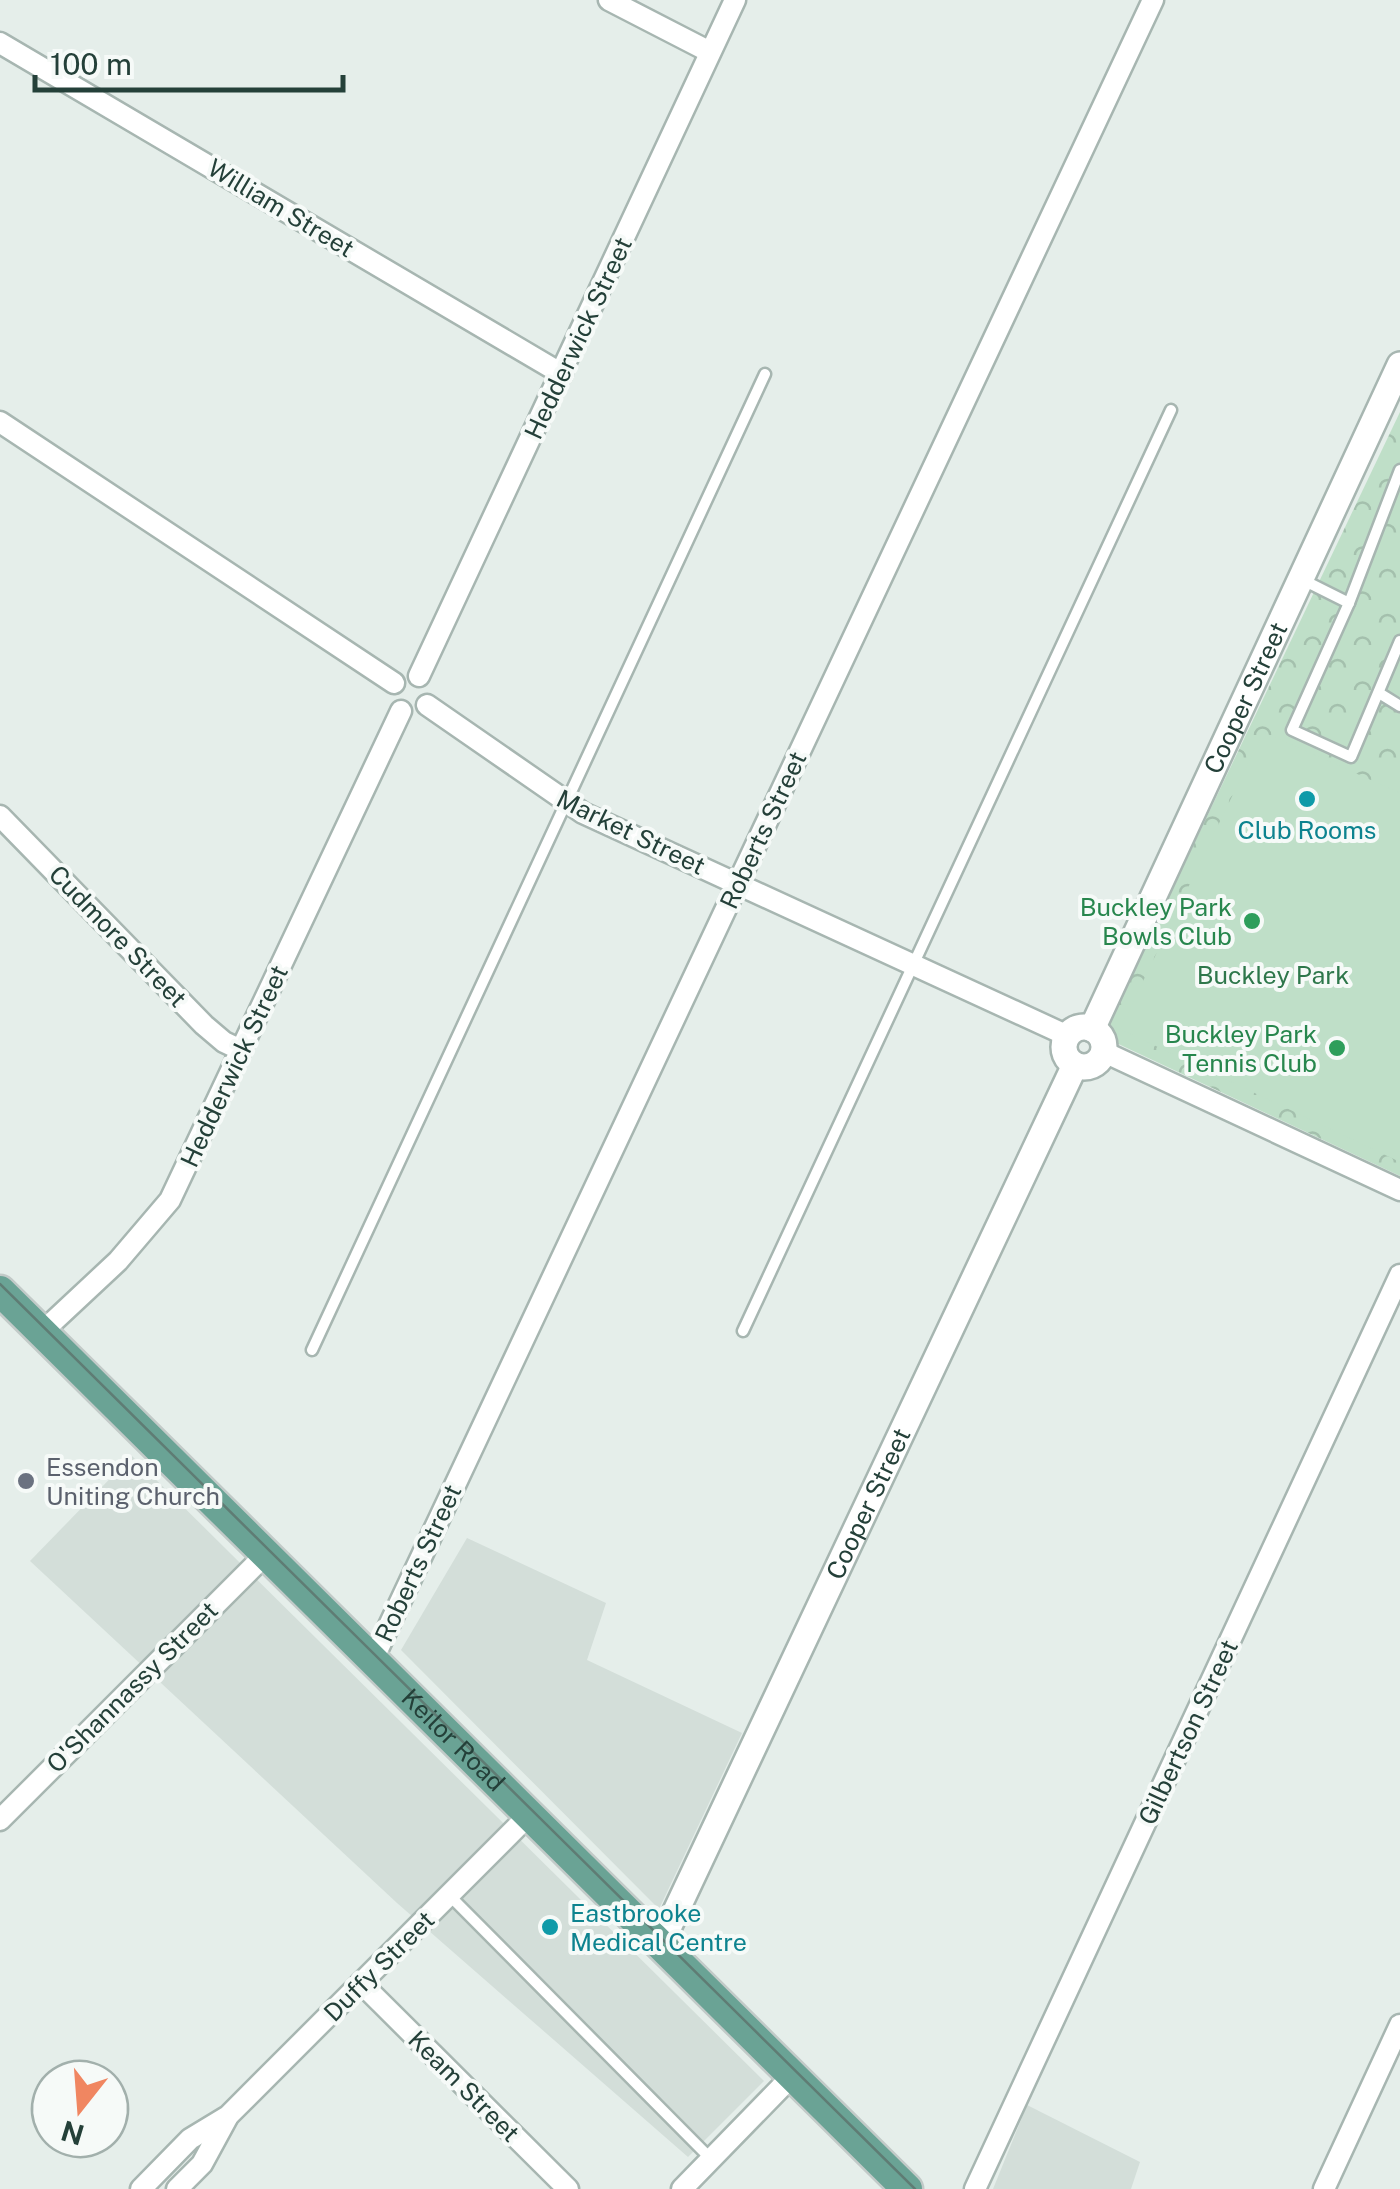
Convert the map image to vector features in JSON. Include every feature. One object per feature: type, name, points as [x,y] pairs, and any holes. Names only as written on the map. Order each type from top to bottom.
[{"type":"main road","name":"Keilor Road","points":[[1,1294],[907,2189]]},
{"type":"street","points":[[609,0],[710,52]]},
{"type":"street","name":"Hedderwick Street","points":[[419,676],[735,0]]},
{"type":"street","name":"Roberts Street","points":[[370,1658],[378,1649],[1154,0]]},
{"type":"street","name":"William Street","points":[[0,43],[562,374]]},
{"type":"street","name":"Cooper Street","points":[[1080,1032],[1301,579],[1400,365]]},
{"type":"street","points":[[0,422],[394,683]]},
{"type":"street","points":[[408,674],[419,676],[430,689],[427,705],[418,712],[401,711],[391,696],[394,683],[408,674]]},
{"type":"street","name":"Market Street","points":[[427,705],[564,802],[913,964],[1080,1032]]},
{"type":"street","name":"Hedderwick Street","points":[[42,1332],[160,1215],[401,711]]},
{"type":"street","name":"Cudmore Street","points":[[0,816],[204,1025],[241,1050]]},
{"type":"street","points":[[1080,1032],[1103,1040],[1104,1052],[1089,1066],[1076,1065],[1065,1051],[1080,1032]]},
{"type":"street","points":[[1104,1052],[1400,1190]]},
{"type":"street","name":"Cooper Street","points":[[660,1945],[1076,1065]]},
{"type":"street","name":"Gilbertson Street","points":[[975,2189],[1400,1274]]},
{"type":"street","name":"O'Shannassy Street","points":[[0,1820],[266,1554]]},
{"type":"street","name":"Duffy Street","points":[[141,2189],[190,2138],[228,2116],[529,1815]]},
{"type":"street","name":"Keam Street","points":[[361,1983],[568,2189]]},
{"type":"street","points":[[1324,2189],[1400,2025]]},
{"type":"street","points":[[682,2189],[792,2076]]},
{"type":"street","name":"Duffy Street","points":[[176,2189],[202,2164],[228,2116]]},
{"type":"lane","points":[[312,1350],[764,374]]},
{"type":"lane","points":[[743,1331],[1170,410]]},
{"type":"lane","points":[[1400,470],[1349,603],[1292,730],[1351,757],[1400,642]]},
{"type":"lane","points":[[1301,579],[1349,603]]},
{"type":"lane","points":[[1379,693],[1400,706]]},
{"type":"lane","points":[[449,1896],[711,2160]]},
{"type":"shaded area","points":[[132,1456],[764,2081],[688,2157],[397,1903],[30,1561]]},
{"type":"shaded area","points":[[467,1538],[606,1603],[587,1660],[742,1733],[659,1909],[401,1650]]},
{"type":"shaded area","points":[[1027,2105],[1140,2162],[1131,2189],[993,2189]]},
{"type":"green space","name":"Buckley Park","points":[[1400,412],[1400,1176],[1112,1041],[1107,1026]]},
{"type":"green space","name":"Buckley Park Bowls Club","points":[[1263,732],[1400,793],[1400,1162],[1120,1029]]},
{"type":"tram line","points":[[0,1284],[915,2189]]},
{"type":"place","name":"Club Rooms","points":[[1307,799]]},
{"type":"place","name":"Buckley Park Bowls Club","points":[[1252,921]]},
{"type":"place","name":"Buckley Park Tennis Club","points":[[1337,1048]]},
{"type":"place","name":"Essendon Uniting Church","points":[[26,1481]]},
{"type":"place","name":"Eastbrooke Medical Centre","points":[[550,1927]]}]
